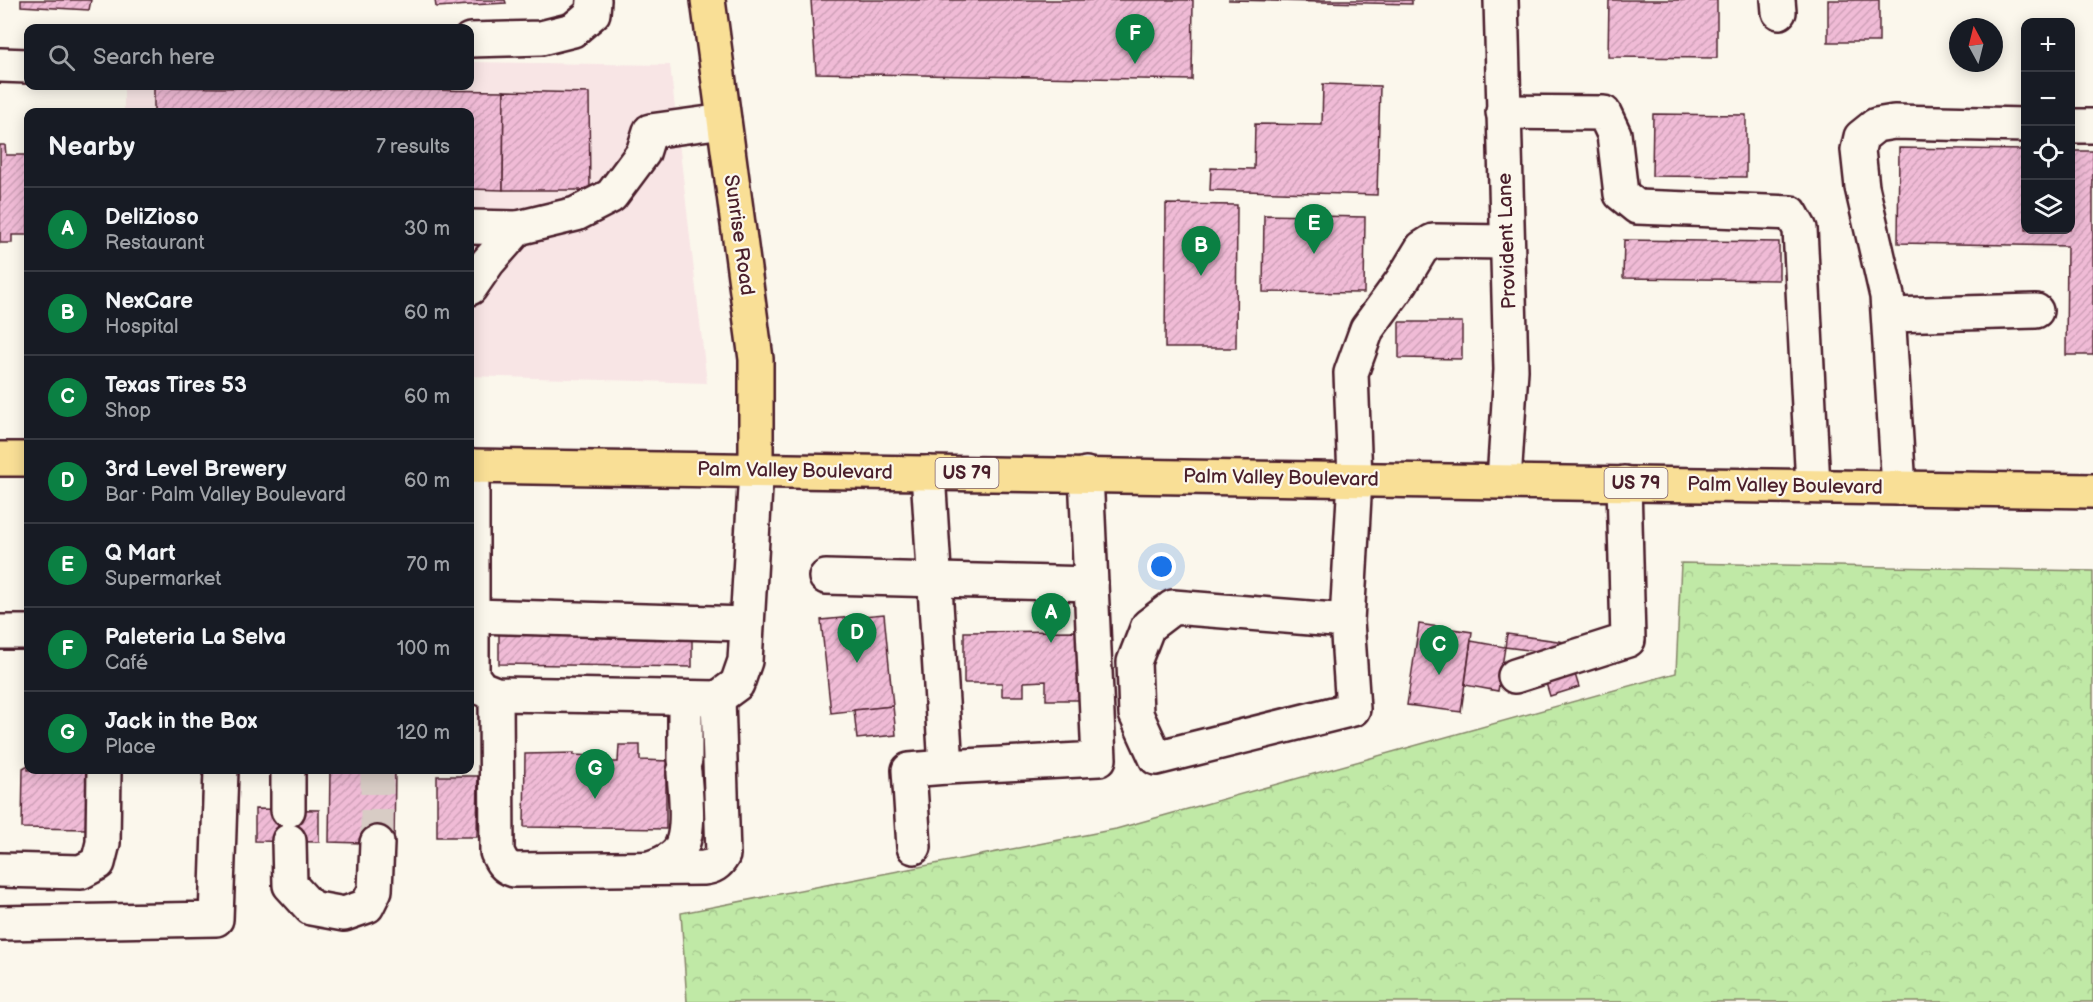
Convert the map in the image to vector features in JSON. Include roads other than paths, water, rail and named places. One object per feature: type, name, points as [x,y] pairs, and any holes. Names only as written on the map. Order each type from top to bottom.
[{"type":"main road","name":"Sunrise Road","points":[[708,0],[756,359],[756,470]]},
{"type":"main road","points":[[0,459],[24,459]]},
{"type":"main road","name":"Palm Valley Boulevard","points":[[474,466],[2093,491]]},
{"type":"street","points":[[474,40],[541,38],[573,30],[593,13],[594,0]]},
{"type":"street","name":"Provident Lane","points":[[1501,0],[1511,370],[1504,481]]},
{"type":"street","points":[[0,65],[24,66]]},
{"type":"street","points":[[1503,112],[1604,113],[1614,134],[1621,194],[1637,207],[1791,213],[1800,229],[1813,486]]},
{"type":"street","points":[[474,227],[518,228],[576,214],[611,196],[643,153],[650,131],[723,121]]},
{"type":"street","points":[[1899,488],[1887,296],[1862,187],[1858,150],[1862,137],[1876,125],[1894,122],[2021,125]]},
{"type":"street","points":[[2075,126],[2093,126]]},
{"type":"street","points":[[474,282],[488,262],[518,228]]},
{"type":"street","points":[[1347,621],[1173,607],[1148,626],[1134,662],[1136,714],[1156,758],[1353,709],[1347,621],[1355,479],[1350,373],[1367,329],[1402,281],[1422,248],[1433,241],[1507,242]]},
{"type":"street","points":[[1889,315],[2036,310]]},
{"type":"street","points":[[474,679],[481,688],[496,694],[718,698],[736,684],[745,661],[756,470]]},
{"type":"street","points":[[928,473],[946,767]]},
{"type":"street","points":[[914,847],[909,770],[1099,759],[1086,474]]},
{"type":"street","points":[[1515,676],[1628,640],[1624,483]]},
{"type":"street","points":[[826,577],[1091,584]]},
{"type":"street","points":[[474,616],[747,624]]},
{"type":"street","points":[[0,632],[24,632]]},
{"type":"street","points":[[496,694],[497,852],[507,868],[514,870],[712,867],[719,862],[723,855],[718,698]]},
{"type":"street","points":[[650,868],[666,862],[677,854],[686,834],[685,699]]},
{"type":"street","points":[[0,870],[81,872],[98,863],[103,843],[104,774]]},
{"type":"street","points":[[0,923],[216,919],[221,774]]},
{"type":"street","points":[[288,774],[290,885],[311,908],[344,914],[367,906],[375,890],[377,843]]},
{"type":"tunnel","points":[[377,774],[377,843]]},
{"type":"place","name":"Paleteria La Selva","points":[[1135,64]]},
{"type":"place","name":"Q Mart","points":[[1314,254]]},
{"type":"place","name":"NexCare","points":[[1201,276]]},
{"type":"place","name":"DeliZioso","points":[[1051,643]]},
{"type":"place","name":"3rd Level Brewery","points":[[857,663]]},
{"type":"place","name":"Texas Tires 53","points":[[1439,675]]},
{"type":"place","name":"Jack in the Box","points":[[595,799]]}]
